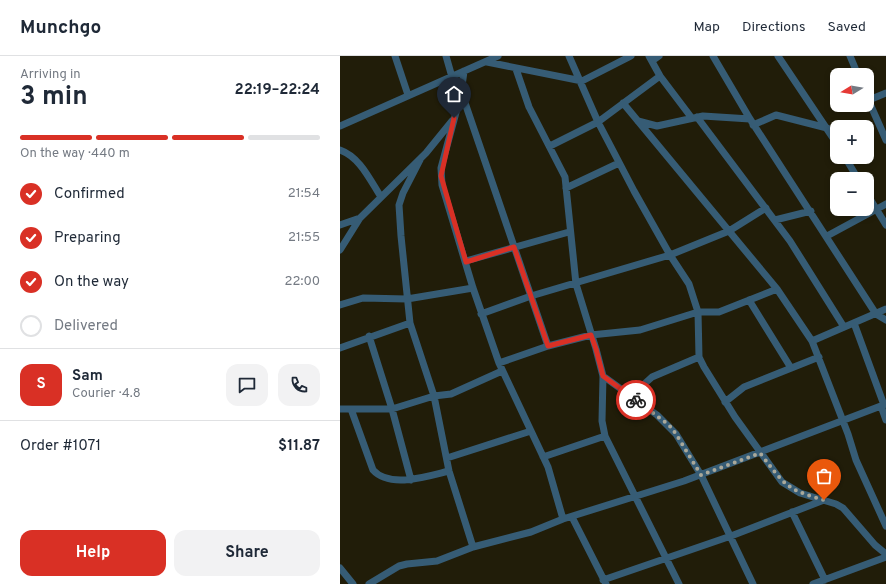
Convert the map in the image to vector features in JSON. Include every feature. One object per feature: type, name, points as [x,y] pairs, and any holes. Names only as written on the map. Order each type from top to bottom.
[{"type":"street","points":[[395,56],[408,95]]},
{"type":"street","points":[[446,56],[452,77]]},
{"type":"street","points":[[340,126],[498,56]]},
{"type":"street","points":[[569,56],[582,81],[598,122],[619,163],[670,255],[689,284],[698,312],[699,357],[725,402],[782,482],[800,493],[824,500],[843,508],[875,545],[886,554]]},
{"type":"street","points":[[487,62],[582,81],[632,56]]},
{"type":"street","points":[[659,56],[650,58],[660,76],[775,220],[790,241],[844,327]]},
{"type":"street","points":[[713,56],[752,122],[886,326]]},
{"type":"street","points":[[778,56],[830,133]]},
{"type":"street","points":[[850,56],[855,68]]},
{"type":"street","points":[[516,68],[529,106],[562,168],[566,188],[569,232],[576,284],[603,376],[602,421],[606,436],[679,584]]},
{"type":"street","points":[[464,71],[462,94],[454,118],[441,176],[473,288],[499,363],[543,457],[563,520]]},
{"type":"street","points":[[550,146],[598,122],[660,76]]},
{"type":"street","points":[[874,96],[886,92]]},
{"type":"street","points":[[462,94],[548,346]]},
{"type":"street","points":[[623,103],[777,289],[812,341],[856,460],[886,526]]},
{"type":"street","points":[[874,112],[885,137]]},
{"type":"street","points":[[638,121],[647,124],[665,125],[694,117],[714,116],[752,122],[776,115],[827,128]]},
{"type":"street","points":[[340,250],[360,218],[420,160],[454,118]]},
{"type":"street","points":[[340,150],[351,156],[360,165],[381,197]]},
{"type":"street","points":[[420,160],[403,193],[399,206],[400,236],[410,323],[434,396],[449,471],[474,547]]},
{"type":"street","points":[[566,188],[619,163]]},
{"type":"street","points":[[827,236],[876,208],[886,204]]},
{"type":"street","points":[[874,205],[886,225]]},
{"type":"street","points":[[482,314],[531,296],[576,284],[670,255],[729,231],[766,208]]},
{"type":"street","points":[[775,220],[811,211]]},
{"type":"street","points":[[340,225],[360,218]]},
{"type":"street","points":[[466,262],[569,232]]},
{"type":"street","points":[[340,306],[363,298],[407,299],[473,288]]},
{"type":"street","points":[[499,363],[548,346],[591,335],[640,330],[698,312],[719,312],[777,289]]},
{"type":"street","points":[[749,300],[791,368]]},
{"type":"street","points":[[881,318],[886,309]]},
{"type":"street","points":[[812,341],[854,323],[881,318]]},
{"type":"street","points":[[340,348],[369,336],[410,323]]},
{"type":"street","points":[[854,323],[884,405],[886,420]]},
{"type":"street","points":[[369,336],[392,409],[411,480]]},
{"type":"street","points":[[631,396],[652,377],[699,357]]},
{"type":"street","points":[[725,402],[744,387],[819,357]]},
{"type":"street","points":[[340,409],[392,409],[434,396],[451,394],[502,371]]},
{"type":"street","points":[[603,376],[669,425],[676,434],[701,475],[753,584]]},
{"type":"street","points":[[369,584],[399,566],[437,561],[474,547],[520,536],[563,520],[701,475],[843,422],[884,405]]},
{"type":"street","points":[[351,409],[373,470],[378,475],[384,478],[411,480],[449,471]]},
{"type":"street","points":[[447,458],[531,431]]},
{"type":"street","points":[[543,457],[606,436]]},
{"type":"street","points":[[572,517],[604,582],[665,557],[731,536],[824,500]]},
{"type":"street","points":[[792,512],[825,580]]},
{"type":"street","points":[[813,584],[886,558]]},
{"type":"street","points":[[340,568],[353,584]]},
{"type":"way so far","points":[[636,400],[669,425],[701,475],[760,453],[782,482],[790,488],[800,493],[824,500]]},
{"type":"route","points":[[454,118],[441,176],[442,185],[466,262],[514,247],[548,346],[591,335],[603,376],[636,400]]}]
